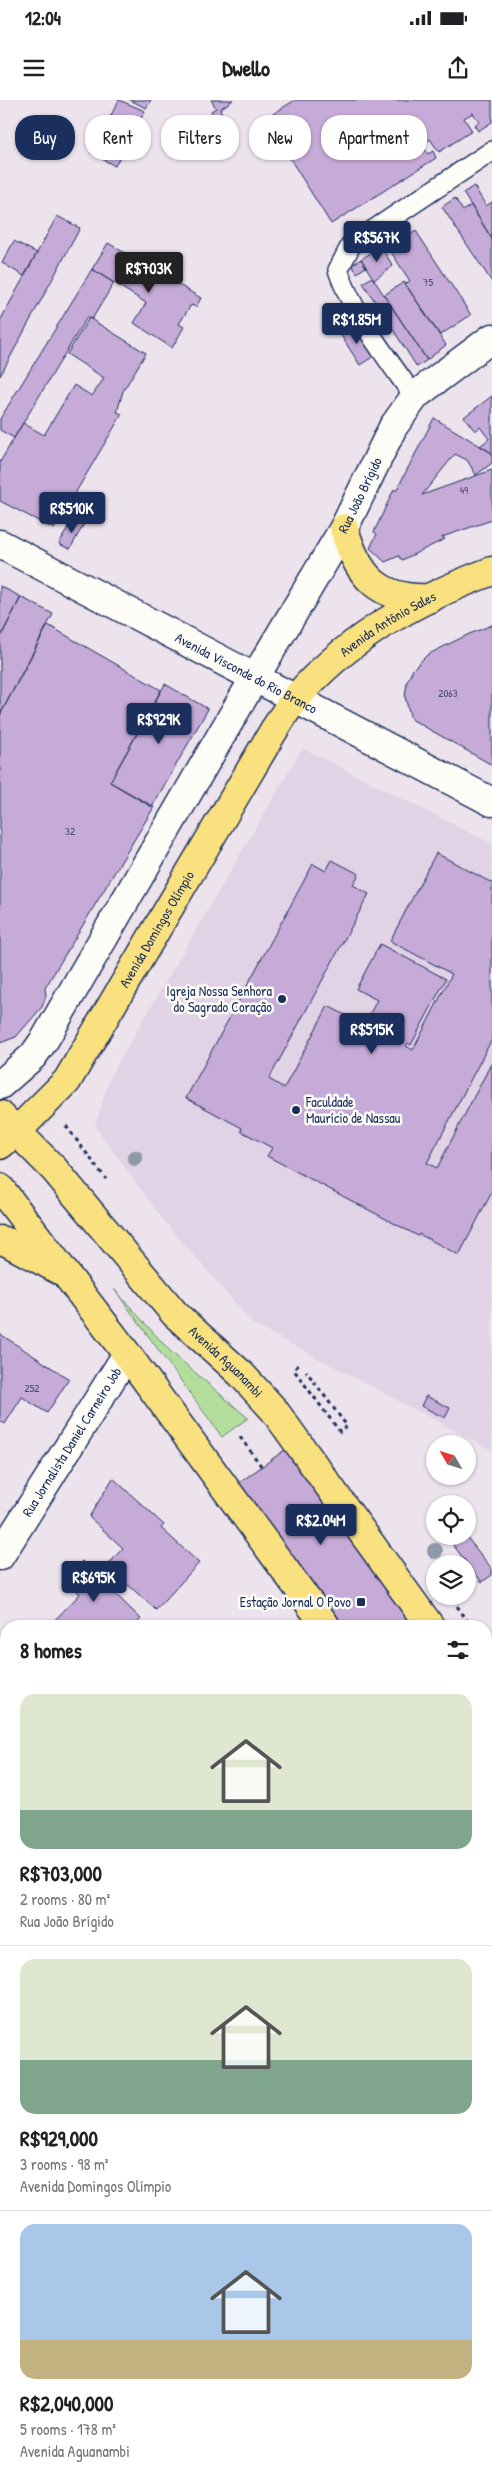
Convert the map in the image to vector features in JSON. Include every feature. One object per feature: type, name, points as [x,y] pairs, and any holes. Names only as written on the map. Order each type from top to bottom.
[{"type":"main road","name":"Rua João Brígido","points":[[255,677],[344,528],[393,427],[416,395],[492,338]]},
{"type":"main road","points":[[344,528],[354,558],[361,572],[372,584],[415,599],[431,598]]},
{"type":"main road","name":"Avenida Visconde do Rio Branco","points":[[0,544],[492,802]]},
{"type":"main road","name":"Avenida Antônio Sales","points":[[296,698],[346,650],[391,618],[492,570]]},
{"type":"main road","points":[[0,1084],[33,1056],[45,1039],[255,677]]},
{"type":"main road","name":"Avenida Domingos Olímpio","points":[[6,1130],[67,1081],[274,730],[296,698]]},
{"type":"main road","name":"Avenida Aguanambi","points":[[6,1130],[54,1169],[175,1314],[241,1374],[274,1410],[426,1620]]},
{"type":"main road","points":[[0,1188],[127,1354],[322,1620]]},
{"type":"main road","points":[[0,1240],[67,1274]]},
{"type":"main road","name":"Rua Jornalista Daniel Carneiro Job","points":[[0,1556],[127,1354]]},
{"type":"lane","points":[[416,395],[408,388],[359,316],[344,288],[338,270],[351,245],[492,151]]},
{"type":"path","points":[[84,1149],[111,1186]]},
{"type":"path","points":[[298,1365],[294,1370],[340,1432],[347,1426],[306,1371]]},
{"type":"path","points":[[299,1391],[306,1385]]},
{"type":"path","points":[[240,1437],[262,1467]]},
{"type":"path","points":[[456,1605],[467,1620]]},
{"type":"shaded area","name":"Faculdade Maurício de Nassau","points":[[304,749],[492,844],[492,1450],[476,1442],[476,1435],[464,1435],[253,1324],[161,1217],[95,1126],[110,1077],[299,754]]},
{"type":"green space","points":[[114,1289],[170,1351],[248,1418],[222,1437]]},
{"type":"building","points":[[119,100],[145,111],[143,115],[111,115]]},
{"type":"building","points":[[130,100],[151,100],[146,108]]},
{"type":"building","points":[[211,100],[233,100],[220,109],[222,114],[220,115],[213,115],[211,111],[216,108]]},
{"type":"building","points":[[295,100],[492,100],[492,122],[478,131],[474,125],[479,122],[473,113],[464,118],[472,131],[439,152],[430,139],[427,141],[427,115],[321,115],[321,160],[427,160],[427,152],[428,154],[433,151],[436,158],[331,224],[291,160],[311,160],[311,115],[271,115]]},
{"type":"building","points":[[104,160],[118,160],[115,166]]},
{"type":"building","points":[[474,186],[486,206],[492,202],[492,239],[463,193]]},
{"type":"building","points":[[455,198],[463,211],[471,205],[492,239],[492,282],[442,207]]},
{"type":"building","points":[[57,216],[80,228],[0,376],[0,321]]},
{"type":"building","points":[[416,231],[471,315],[440,335],[405,284],[410,281],[389,249]]},
{"type":"building","points":[[14,241],[37,253],[24,276],[2,263]]},
{"type":"building","points":[[108,243],[201,298],[196,307],[191,305],[179,324],[184,327],[172,348],[134,323],[146,303],[92,269]]},
{"type":"building","points":[[381,247],[393,266],[374,280],[361,259]]},
{"type":"building","points":[[361,259],[366,267],[357,273],[352,265]]},
{"type":"building","points":[[92,269],[114,283],[92,319],[87,317],[14,438],[0,430],[0,419]]},
{"type":"building","points":[[372,277],[427,360],[417,367],[363,283]]},
{"type":"building","points":[[404,282],[446,345],[427,360],[384,295]]},
{"type":"building","points":[[89,318],[146,353],[123,391],[117,412],[122,414],[54,529],[0,501],[0,462],[23,423],[44,435],[74,385],[92,396],[104,378],[67,354]]},
{"type":"building","points":[[354,325],[374,356],[360,365],[340,334]]},
{"type":"building","points":[[492,396],[492,453],[480,446],[489,439],[480,427],[475,431],[464,417]]},
{"type":"building","points":[[434,418],[492,453],[492,463],[476,475],[467,460],[455,454],[422,495],[492,470],[492,520],[442,537],[445,539],[402,560],[399,556],[385,562],[370,548],[377,534],[374,532],[394,489],[396,491]]},
{"type":"building","points":[[73,518],[84,524],[70,549],[59,544]]},
{"type":"building","points":[[0,586],[21,597],[0,638]]},
{"type":"building","points":[[21,597],[53,614],[0,715],[0,638]]},
{"type":"building","points":[[48,625],[161,690],[110,782],[154,807],[45,988],[46,996],[42,1007],[16,1037],[0,1043],[0,715]]},
{"type":"building","points":[[492,625],[492,765],[411,719],[405,697],[407,682],[413,669],[427,655]]},
{"type":"building","points":[[165,684],[208,709],[152,807],[110,782]]},
{"type":"building","points":[[436,853],[492,883],[492,1039],[427,1163],[437,1168],[492,1062],[492,1192],[459,1255],[419,1234],[418,1236],[267,1156],[272,1148],[241,1131],[242,1128],[186,1098],[313,864],[326,871],[332,860],[359,874],[353,885],[369,894],[269,1079],[284,1088],[328,1006],[364,1025],[377,1000],[356,989],[380,944],[446,979],[411,1045],[408,1043],[406,1046],[413,1050],[452,974],[390,941]]},
{"type":"building","points":[[0,1334],[69,1379],[47,1413],[22,1397],[5,1424],[0,1421]]},
{"type":"building","points":[[426,1396],[450,1408],[445,1418],[421,1406]]},
{"type":"building","points":[[286,1449],[410,1620],[338,1620],[239,1483]]},
{"type":"building","points":[[113,1478],[164,1525],[161,1528],[199,1563],[156,1610],[107,1566],[123,1548],[89,1517]]},
{"type":"building","points":[[453,1545],[473,1545],[492,1569],[492,1575],[482,1582],[476,1574],[476,1555],[461,1555]]},
{"type":"building","points":[[82,1561],[141,1619],[55,1620],[80,1594],[65,1579]]},
{"type":"place","name":"Igreja Nossa Senhora do Sagrado Coração","points":[[282,999]]},
{"type":"place","name":"Faculdade Maurício de Nassau","points":[[296,1110]]},
{"type":"place","name":"Estação Jornal O Povo","points":[[361,1602]]}]
